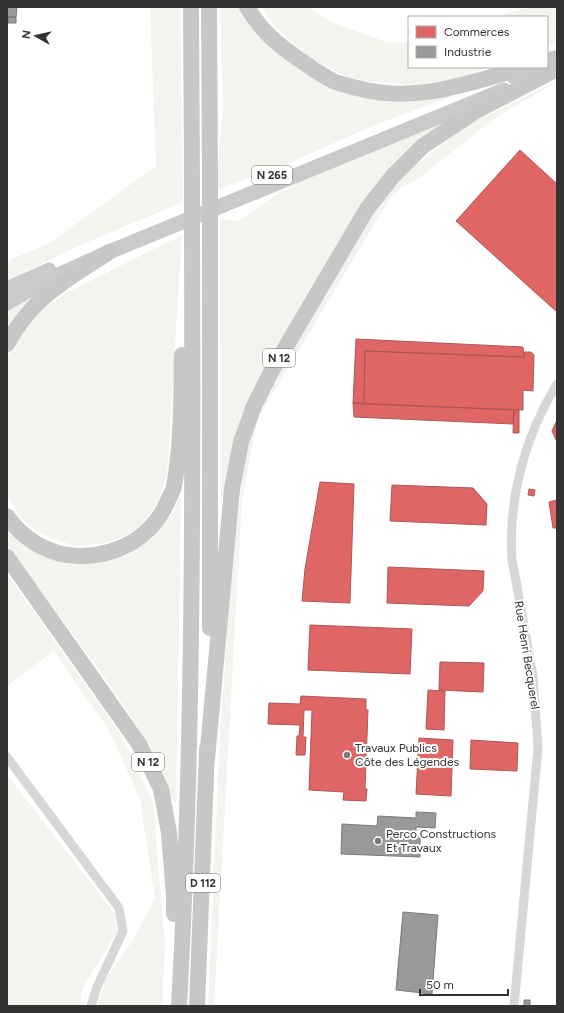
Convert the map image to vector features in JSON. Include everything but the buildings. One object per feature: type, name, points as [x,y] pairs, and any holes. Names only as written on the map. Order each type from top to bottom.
[{"type":"highway","points":[[7,516],[15,528],[34,542],[55,552],[76,556],[98,555],[124,547],[143,535],[159,518],[174,487],[179,441],[183,338],[192,297],[191,7]]},
{"type":"highway","points":[[207,759],[210,652],[209,7]]},
{"type":"highway","points":[[247,7],[254,19],[275,43],[314,70],[335,82],[373,92],[414,95],[447,90],[523,68]]},
{"type":"highway","name":"N 12","points":[[207,759],[232,489],[241,442],[254,406],[270,372],[367,209],[392,176],[423,146],[476,111],[557,68]]},
{"type":"highway","points":[[7,344],[14,330],[32,306],[54,288],[109,252]]},
{"type":"highway","name":"D 112","points":[[179,1006],[189,785],[193,512],[192,297]]},
{"type":"highway","name":"N 12","points":[[7,557],[140,744],[161,789],[169,833],[174,896],[171,1006]]},
{"type":"highway","name":"D 112","points":[[197,1006],[207,759]]},
{"type":"main road","points":[[548,64],[557,59]]},
{"type":"main road","name":"N 265","points":[[7,289],[114,241],[537,68]]},
{"type":"main road","name":"N 265","points":[[7,303],[45,281],[109,252],[557,68]]},
{"type":"street","name":"Rue Henri Becquerel","points":[[514,1006],[538,748],[533,676],[512,559],[511,544],[516,490],[527,444],[546,402],[557,384]]},
{"type":"street","points":[[7,757],[119,908],[123,931],[97,986],[91,1006]]},
{"type":"shaded area","points":[[150,7],[180,7],[183,202],[78,246],[7,281],[7,261],[48,244],[156,166]]},
{"type":"shaded area","points":[[220,7],[241,7],[349,92],[479,86],[372,126],[285,165],[218,189],[219,142],[223,110]]},
{"type":"shaded area","points":[[262,7],[308,7],[333,23],[389,43],[408,42],[408,68],[486,68],[461,78],[415,85],[355,81],[308,57],[272,24]]},
{"type":"shaded area","points":[[527,7],[557,7],[557,43],[548,46],[548,16],[500,16]]},
{"type":"shaded area","points":[[557,81],[495,118],[419,178],[402,187],[390,198],[258,418],[242,499],[214,1006],[208,1006],[219,753],[229,607],[245,446],[258,408],[392,183],[468,125]]},
{"type":"shaded area","points":[[479,101],[413,149],[269,364],[227,497],[221,497],[220,219],[238,221],[267,201],[322,168]]},
{"type":"shaded area","points":[[182,235],[167,473],[160,498],[143,523],[127,535],[102,544],[75,546],[45,536],[23,521],[7,495],[7,357],[31,319],[64,294]]},
{"type":"shaded area","points":[[40,291],[7,331],[7,307]]},
{"type":"shaded area","points":[[179,498],[181,499],[176,801],[171,801],[163,774],[151,747],[101,672],[7,546],[7,524],[79,563],[126,556],[152,538],[173,513]]},
{"type":"shaded area","points":[[7,574],[121,735],[153,802],[165,945],[162,1006],[97,1006],[106,979],[133,940],[155,899],[140,799],[110,732],[54,651],[7,686]]},
{"type":"shaded area","points":[[7,775],[115,914],[117,932],[82,989],[80,1006],[7,1006]]},
{"type":"place","name":"Travaux Publics Côte des Légendes","points":[[347,755]]},
{"type":"place","name":"Perco Constructions Et Travaux","points":[[378,841]]}]
